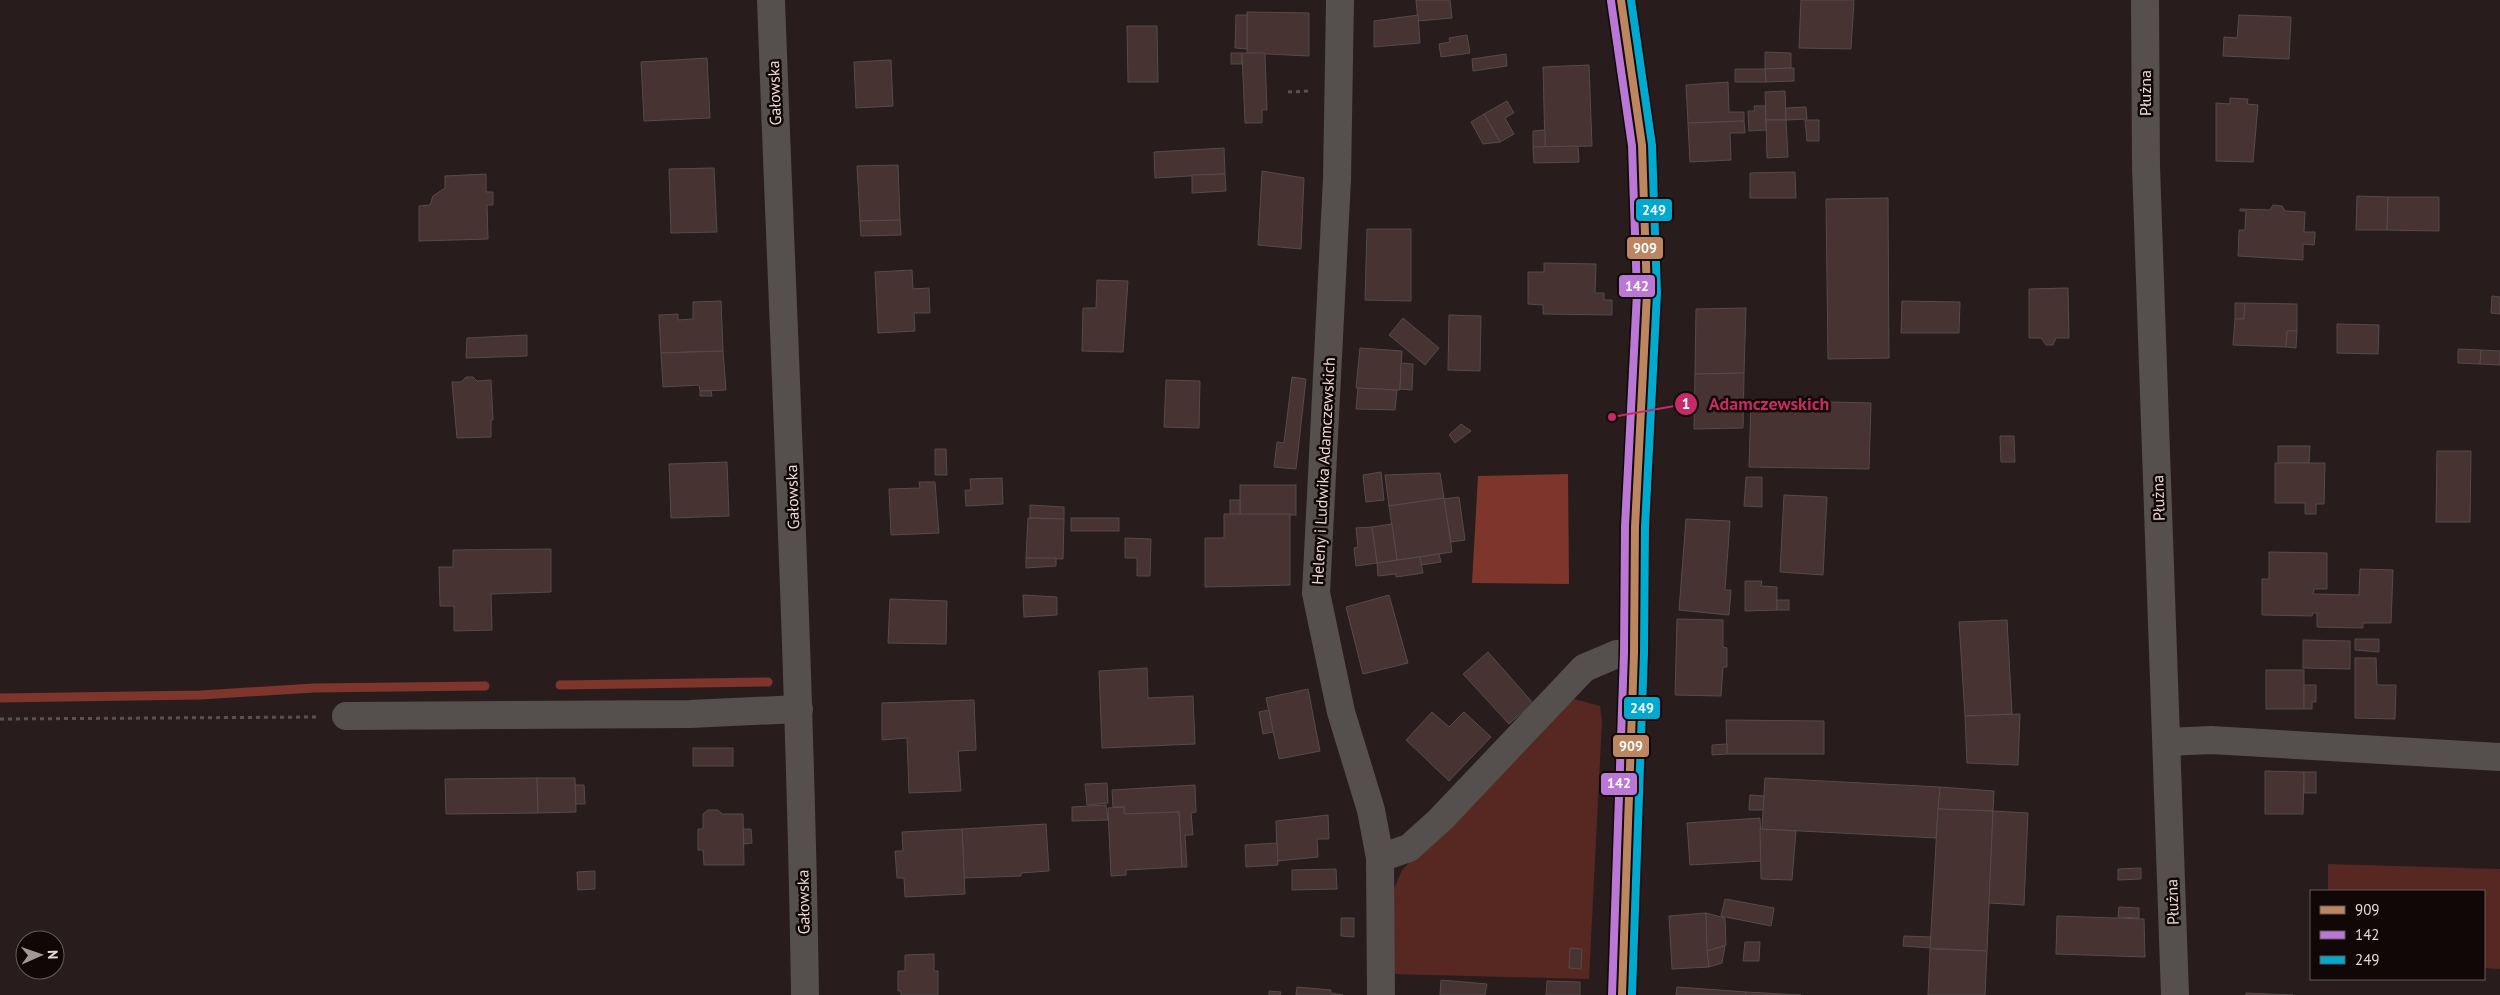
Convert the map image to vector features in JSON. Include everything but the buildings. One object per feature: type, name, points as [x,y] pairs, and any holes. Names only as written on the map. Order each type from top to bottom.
[{"type":"street","name":"Gałowska","points":[[771,0],[800,709],[805,995]]},
{"type":"street","name":"Heleny i Ludwika Adamczewskich","points":[[1340,0],[1336,188],[1316,593],[1340,712],[1372,810],[1380,858],[1381,995]]},
{"type":"street","points":[[1621,0],[1642,145],[1647,293],[1635,527],[1634,653],[1622,995]]},
{"type":"street","name":"Płużna","points":[[2145,0],[2146,166],[2175,995]]},
{"type":"street","points":[[1380,858],[1409,848],[1440,820],[1584,668],[1617,654],[1634,653]]},
{"type":"street","points":[[346,716],[690,714],[800,709]]},
{"type":"street","points":[[2167,742],[2211,740],[2500,758]]},
{"type":"path","points":[[0,719],[346,716]]},
{"type":"shaded area","points":[[1568,474],[1569,584],[1472,583],[1478,476]]},
{"type":"shaded area","points":[[1574,699],[1600,706],[1602,721],[1589,979],[1392,974],[1392,894],[1402,870],[1536,730]]},
{"type":"shaded area","points":[[2328,864],[2500,869],[2500,969],[2485,968],[2485,890],[2328,890]]},
{"type":"waterway","points":[[560,685],[768,682]]},
{"type":"waterway","points":[[0,698],[201,695],[314,688],[485,686]]},
{"type":"transit line","name":"909","points":[[1621,0],[1642,145],[1647,293],[1635,527],[1634,653],[1622,995]]},
{"type":"transit line","name":"249","points":[[1631,0],[1652,145],[1657,293],[1645,527],[1644,653],[1632,995]]},
{"type":"transit line","name":"142","points":[[1611,1],[1632,146],[1637,293],[1625,526],[1624,653],[1612,995]]},
{"type":"place","name":"Adamczewskich","points":[[1612,417]]}]
